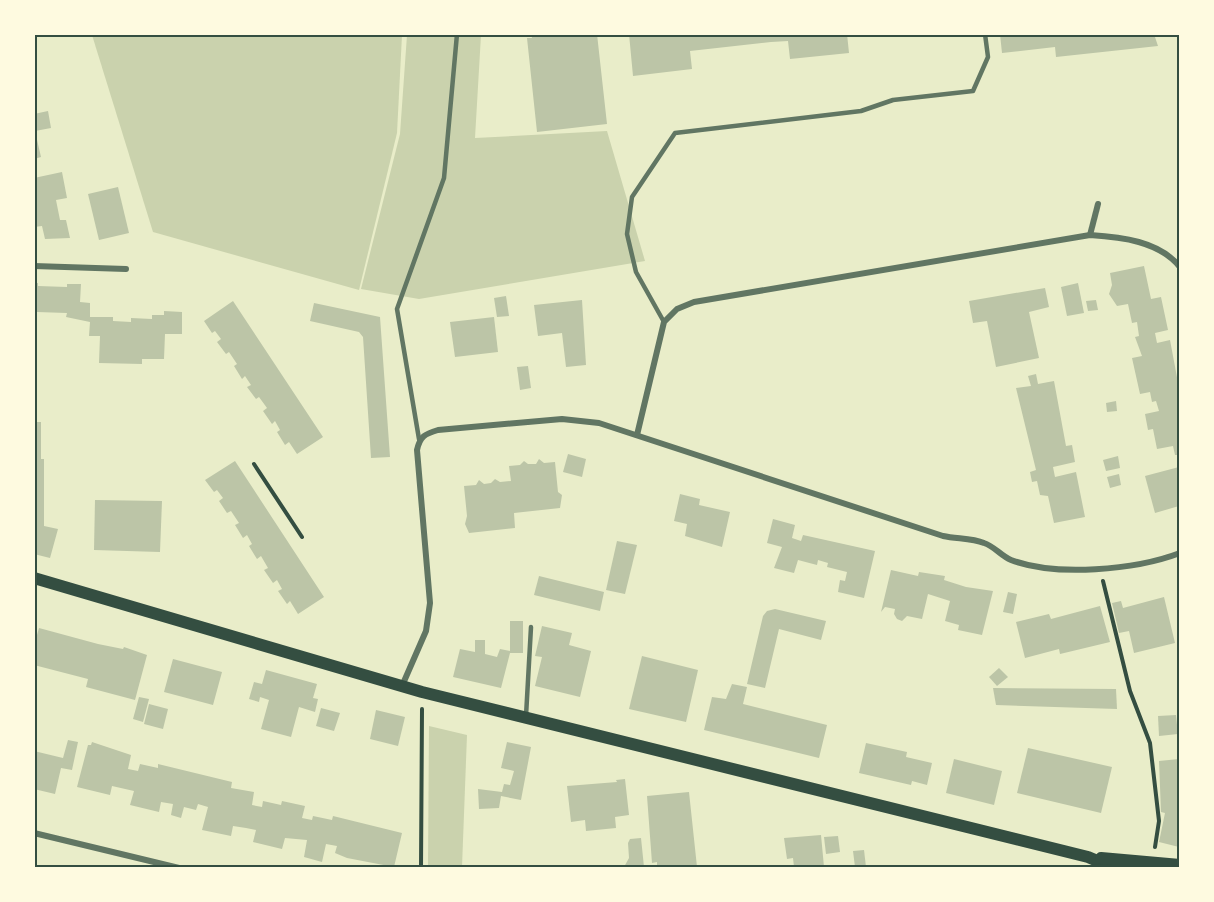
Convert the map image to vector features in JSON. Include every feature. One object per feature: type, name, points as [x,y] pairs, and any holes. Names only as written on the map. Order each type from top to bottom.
[{"type":"main road","points":[[34,578],[402,687],[1088,857],[1114,867]]},
{"type":"main road","points":[[1088,857],[1179,865]]},
{"type":"street","points":[[1090,236],[1098,204]]},
{"type":"street","points":[[637,435],[664,322],[677,309],[694,302],[1090,236],[1138,241],[1166,255],[1179,267]]},
{"type":"street","points":[[34,266],[126,269]]},
{"type":"street","points":[[402,687],[426,631],[430,603],[417,462],[419,439],[425,434],[438,430],[562,418],[599,423],[943,536],[984,543],[1011,560],[1035,565],[1106,569],[1138,565],[1179,553]]},
{"type":"street","points":[[34,833],[179,867]]},
{"type":"lane","points":[[419,439],[397,309],[444,178],[457,34]]},
{"type":"lane","points":[[664,322],[636,272],[627,234],[632,196],[675,133],[861,111],[893,100],[973,91],[988,57],[986,34]]},
{"type":"lane","points":[[526,718],[531,627]]},
{"type":"path","points":[[254,464],[302,537]]},
{"type":"path","points":[[1106,569],[1102,580],[1130,691],[1150,743],[1159,821],[1152,862]]},
{"type":"path","points":[[421,867],[422,692]]},
{"type":"green space","points":[[92,35],[402,35],[397,133],[359,290],[153,232]]},
{"type":"green space","points":[[407,35],[481,35],[475,138],[607,131],[645,261],[419,299],[361,289],[400,134]]},
{"type":"green space","points":[[429,726],[467,735],[462,867],[428,867]]},
{"type":"building","points":[[531,34],[597,34],[607,124],[537,132],[527,38],[532,38]]},
{"type":"building","points":[[629,34],[847,34],[849,53],[790,59],[788,41],[771,42],[690,51],[692,69],[633,76]]},
{"type":"building","points":[[1000,34],[1162,34],[1162,36],[1155,37],[1158,46],[1056,57],[1055,47],[1002,53]]},
{"type":"building","points":[[48,111],[51,128],[35,131],[41,157],[34,159],[34,114]]},
{"type":"building","points":[[62,172],[67,198],[56,200],[60,220],[66,220],[70,238],[45,239],[42,226],[34,227],[34,178]]},
{"type":"building","points":[[118,187],[129,233],[99,240],[88,194]]},
{"type":"building","points":[[1144,266],[1151,299],[1161,297],[1168,330],[1155,333],[1157,343],[1170,340],[1179,388],[1179,455],[1175,455],[1173,446],[1157,449],[1153,429],[1148,430],[1145,414],[1159,411],[1156,401],[1152,402],[1150,392],[1140,394],[1132,358],[1142,356],[1135,337],[1139,336],[1137,322],[1132,323],[1128,304],[1117,306],[1109,294],[1112,285],[1110,273]]},
{"type":"building","points":[[34,283],[38,283],[38,286],[67,287],[67,284],[81,284],[80,302],[90,303],[90,317],[113,317],[113,321],[131,322],[131,318],[152,319],[152,315],[164,315],[164,311],[182,312],[182,334],[165,334],[164,359],[142,359],[142,364],[99,363],[100,336],[89,336],[90,322],[66,317],[67,313],[37,312],[34,316]]},
{"type":"building","points":[[1078,283],[1084,313],[1067,316],[1061,287]]},
{"type":"building","points":[[1045,288],[1049,307],[1029,312],[1039,358],[996,367],[987,321],[973,323],[969,301]]},
{"type":"building","points":[[506,296],[509,316],[497,317],[494,298]]},
{"type":"building","points":[[582,300],[586,365],[566,367],[562,333],[538,336],[534,305]]},
{"type":"building","points":[[1096,300],[1098,310],[1088,311],[1086,301]]},
{"type":"building","points":[[233,301],[323,437],[297,454],[289,442],[285,445],[277,432],[280,430],[275,421],[272,424],[263,411],[267,408],[247,387],[251,385],[245,376],[242,379],[234,366],[237,364],[229,352],[226,354],[217,342],[221,339],[215,331],[212,333],[204,321]]},
{"type":"building","points":[[314,303],[380,317],[390,457],[371,458],[363,337],[359,332],[310,321]]},
{"type":"building","points":[[494,317],[498,352],[455,357],[450,322]]},
{"type":"building","points":[[528,366],[531,388],[520,390],[517,367]]},
{"type":"building","points":[[1036,374],[1038,384],[1054,381],[1066,446],[1072,445],[1075,462],[1053,467],[1055,477],[1076,472],[1085,517],[1054,523],[1048,496],[1040,495],[1037,481],[1032,482],[1030,472],[1036,470],[1016,388],[1031,386],[1028,376]]},
{"type":"building","points":[[1116,401],[1117,411],[1107,412],[1106,403]]},
{"type":"building","points":[[34,422],[41,422],[41,459],[44,459],[44,526],[58,529],[50,558],[34,554]]},
{"type":"building","points":[[568,454],[586,459],[582,477],[563,472]]},
{"type":"building","points":[[1118,456],[1120,468],[1106,471],[1103,460]]},
{"type":"building","points":[[539,459],[544,463],[555,462],[558,492],[562,495],[560,508],[514,513],[515,528],[469,533],[465,524],[467,516],[464,486],[476,485],[479,480],[484,484],[491,483],[495,479],[500,482],[511,481],[509,466],[520,465],[524,461],[528,464],[536,464]]},
{"type":"building","points":[[235,461],[324,597],[298,614],[290,601],[287,604],[278,591],[282,589],[277,580],[273,583],[264,570],[268,568],[261,556],[257,559],[249,546],[252,544],[247,535],[243,538],[235,525],[239,523],[231,511],[227,513],[219,501],[223,498],[217,490],[214,492],[205,480]]},
{"type":"building","points":[[1179,467],[1179,506],[1155,513],[1145,476]]},
{"type":"building","points":[[1119,474],[1121,485],[1110,488],[1107,477]]},
{"type":"building","points":[[680,494],[700,499],[699,505],[730,512],[722,547],[685,536],[687,524],[674,521]]},
{"type":"building","points":[[95,500],[162,501],[160,552],[94,550]]},
{"type":"building","points":[[773,519],[795,525],[792,538],[801,541],[803,535],[875,551],[864,598],[838,592],[840,580],[845,581],[847,572],[827,567],[828,563],[818,560],[817,565],[798,560],[794,573],[774,568],[782,547],[767,543]]},
{"type":"building","points":[[617,541],[637,545],[625,594],[606,590]]},
{"type":"building","points":[[891,570],[918,576],[919,572],[945,576],[944,580],[966,587],[993,591],[982,635],[958,630],[959,625],[945,621],[950,601],[928,594],[922,619],[907,616],[902,621],[894,614],[895,609],[885,607],[881,612]]},
{"type":"building","points":[[539,576],[604,592],[600,611],[534,595]]},
{"type":"building","points":[[1008,592],[1017,594],[1013,614],[1003,612]]},
{"type":"building","points":[[1164,597],[1175,643],[1134,653],[1129,631],[1119,633],[1112,603],[1121,601],[1123,608]]},
{"type":"building","points":[[1100,606],[1110,642],[1060,654],[1059,649],[1025,658],[1016,622],[1049,614],[1051,619]]},
{"type":"building","points":[[775,609],[826,621],[821,640],[779,629],[765,688],[747,684],[763,616],[767,611]]},
{"type":"building","points":[[510,621],[523,621],[523,653],[510,653],[501,688],[453,677],[460,649],[475,652],[475,640],[485,640],[485,654],[497,657],[500,649],[510,651]]},
{"type":"building","points":[[542,626],[572,633],[569,645],[591,651],[580,697],[535,686],[542,657],[535,656]]},
{"type":"building","points":[[39,628],[98,644],[123,649],[124,647],[147,655],[135,700],[86,687],[88,679],[34,665],[34,634],[37,635]]},
{"type":"building","points":[[642,656],[698,670],[686,722],[629,709]]},
{"type":"building","points":[[173,659],[222,672],[213,705],[164,692]]},
{"type":"building","points":[[999,668],[1008,677],[997,686],[989,677]]},
{"type":"building","points":[[266,670],[317,684],[313,698],[318,699],[315,712],[299,707],[291,737],[261,729],[269,700],[260,697],[259,702],[249,699],[254,682],[262,684]]},
{"type":"building","points":[[732,684],[747,687],[743,704],[827,725],[819,758],[704,730],[712,697],[726,699]]},
{"type":"building","points":[[993,688],[1116,689],[1117,709],[996,705]]},
{"type":"building","points":[[139,697],[149,699],[143,722],[133,719]]},
{"type":"building","points":[[149,704],[168,709],[163,729],[144,724]]},
{"type":"building","points":[[321,708],[340,713],[334,731],[316,726]]},
{"type":"building","points":[[376,710],[405,717],[398,746],[370,739]]},
{"type":"building","points":[[1176,715],[1178,734],[1159,736],[1158,716]]},
{"type":"building","points":[[68,740],[78,742],[72,770],[61,768],[55,794],[34,789],[34,751],[63,758]]},
{"type":"building","points":[[92,742],[131,755],[128,769],[138,771],[140,764],[158,768],[158,764],[232,782],[231,788],[254,792],[252,805],[262,807],[263,801],[281,805],[282,801],[305,806],[302,818],[312,820],[313,816],[332,820],[333,816],[402,833],[394,867],[347,858],[335,853],[337,846],[326,844],[322,862],[304,857],[307,840],[285,838],[282,849],[253,842],[256,830],[246,828],[233,826],[231,836],[202,830],[208,807],[198,804],[196,810],[184,807],[181,818],[171,815],[173,804],[161,802],[159,812],[130,805],[134,791],[112,786],[110,795],[77,787],[88,745]]},
{"type":"building","points":[[507,742],[531,747],[521,800],[501,796],[499,808],[479,809],[478,789],[502,792],[504,784],[510,785],[514,771],[501,768]]},
{"type":"building","points":[[866,743],[907,752],[906,757],[932,763],[927,785],[912,781],[911,785],[859,773]]},
{"type":"building","points":[[1028,748],[1112,767],[1101,813],[1017,793]]},
{"type":"building","points":[[954,759],[1002,771],[994,805],[946,793]]},
{"type":"building","points":[[1179,759],[1179,847],[1159,842],[1165,813],[1161,812],[1159,761]]},
{"type":"building","points":[[625,779],[629,815],[615,817],[616,828],[586,831],[585,820],[571,822],[567,786],[617,782],[616,780]]},
{"type":"building","points":[[689,792],[697,867],[657,867],[657,862],[652,863],[647,796]]},
{"type":"building","points":[[821,835],[824,867],[794,867],[793,858],[787,859],[784,838]]},
{"type":"building","points":[[838,836],[840,852],[826,854],[824,837]]},
{"type":"building","points":[[641,838],[644,867],[624,867],[629,858],[630,839]]},
{"type":"building","points":[[864,850],[866,867],[855,867],[853,851]]}]
